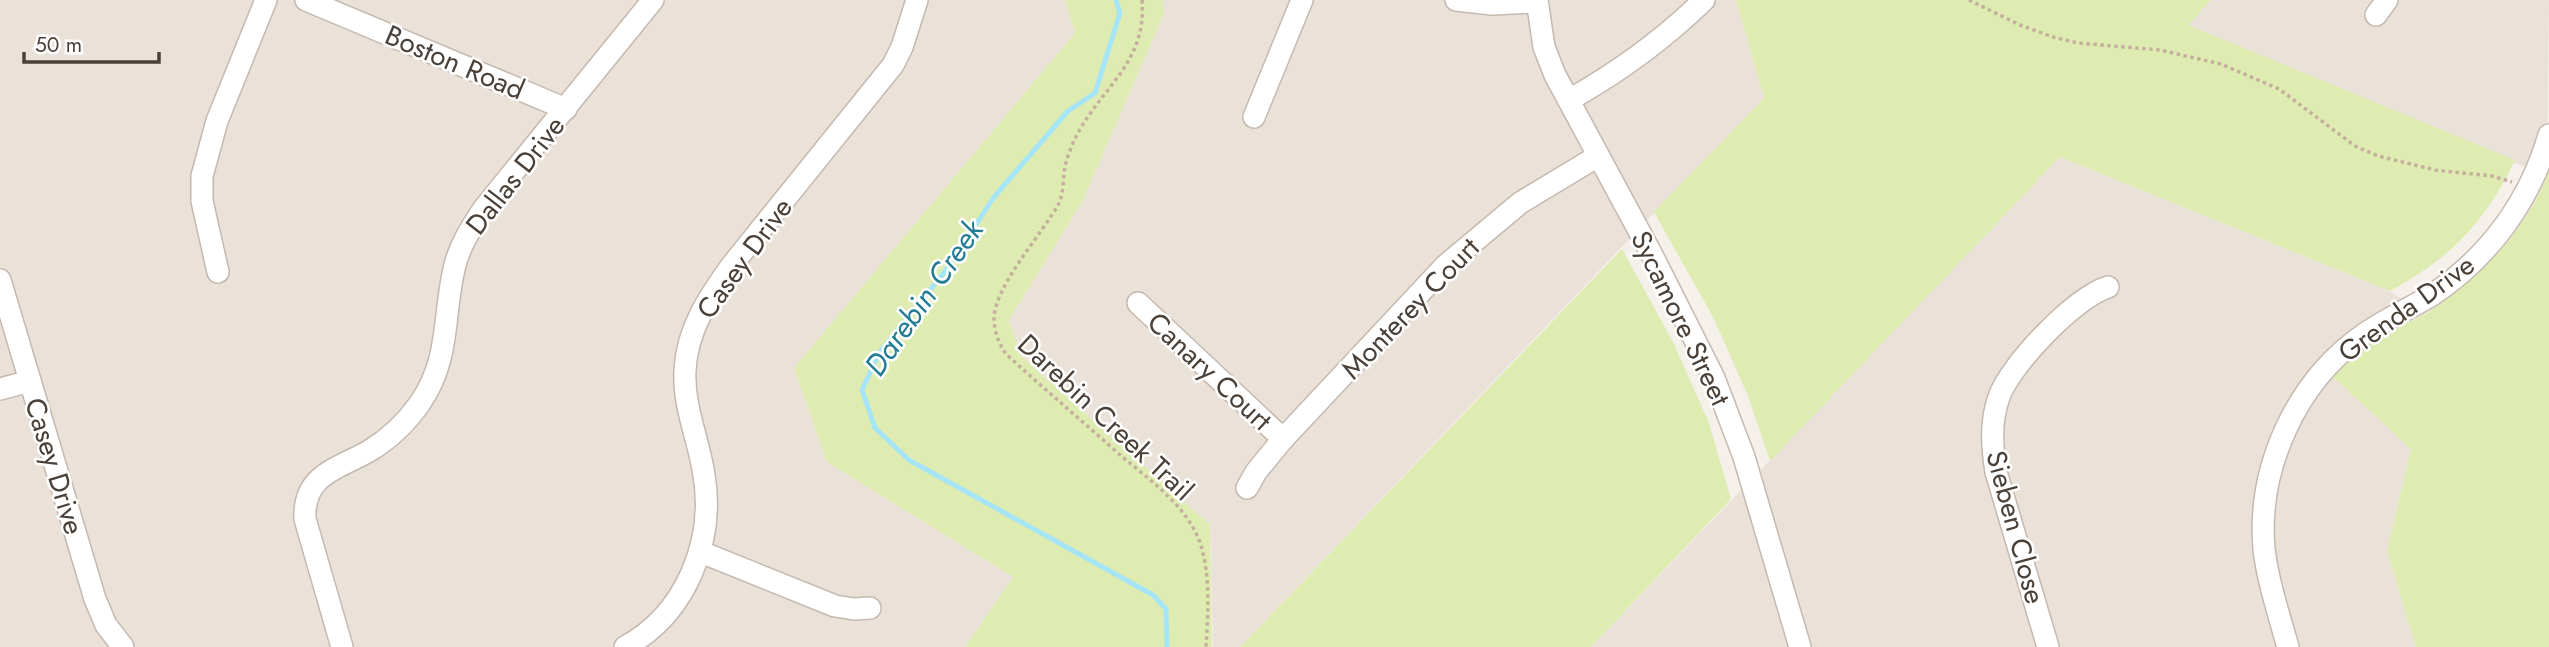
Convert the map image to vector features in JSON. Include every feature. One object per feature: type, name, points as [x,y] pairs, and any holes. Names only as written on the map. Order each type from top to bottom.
[{"type":"street","points":[[218,272],[202,201],[201,176],[217,121],[266,0]]},
{"type":"street","name":"Boston Road","points":[[306,0],[566,108]]},
{"type":"street","name":"Dallas Drive","points":[[342,647],[305,519],[304,506],[309,491],[330,470],[387,439],[419,404],[429,388],[442,355],[449,293],[463,242],[485,207],[653,0]]},
{"type":"street","name":"Casey Drive","points":[[625,647],[659,622],[683,591],[701,552],[707,518],[707,494],[690,417],[685,371],[688,348],[697,321],[710,295],[732,265],[893,65],[906,36],[917,0]]},
{"type":"street","points":[[1254,117],[1302,0]]},
{"type":"street","points":[[1456,0],[1492,4],[1537,1]]},
{"type":"street","points":[[1569,100],[1636,60],[1704,0]]},
{"type":"street","name":"Sycamore Street","points":[[1537,1],[1544,47],[1555,75],[1664,278],[1714,378],[1744,457],[1800,647]]},
{"type":"street","name":"Grenda Drive","points":[[2288,647],[2267,571],[2263,526],[2269,478],[2288,424],[2331,362],[2362,335],[2456,277],[2493,241],[2528,190],[2549,135]]},
{"type":"street","name":"Monterey Court","points":[[1247,488],[1256,472],[1283,439],[1446,265],[1520,203],[1598,156]]},
{"type":"street","name":"Casey Drive","points":[[0,280],[94,598],[106,625],[123,647]]},
{"type":"street","name":"Sieben Close","points":[[2048,647],[1996,472],[1992,446],[1993,419],[1999,397],[2017,366],[2072,307],[2087,295],[2108,287]]},
{"type":"street","name":"Canary Court","points":[[1138,303],[1283,439]]},
{"type":"street","points":[[0,389],[30,382]]},
{"type":"street","points":[[701,552],[835,606],[870,608]]},
{"type":"path","name":"Darebin Creek Trail","points":[[1142,0],[1141,30],[1135,49],[1126,67],[1080,130],[1069,152],[1058,204],[1023,256],[999,299],[994,320],[996,332],[1006,354],[1157,486],[1187,519],[1198,536],[1202,549],[1206,587],[1206,647]]},
{"type":"path","points":[[1969,0],[2020,25],[2053,37],[2078,43],[2160,50],[2221,64],[2278,89],[2356,146],[2378,156],[2435,170],[2492,176],[2528,190]]},
{"type":"shaded area","points":[[0,0],[1065,0],[1075,33],[794,368],[827,462],[1013,577],[965,647],[0,647]]},
{"type":"shaded area","points":[[1162,0],[1736,0],[1764,98],[1240,647],[1213,647],[1210,525],[1021,356],[1009,320],[1082,202],[1164,14]]},
{"type":"shaded area","points":[[2211,0],[2549,0],[2547,176],[2187,25]]},
{"type":"shaded area","points":[[2060,157],[2390,291],[2424,314],[2372,342],[2333,377],[2411,449],[2387,551],[2416,647],[1591,647]]},
{"type":"green space","points":[[1065,0],[1162,0],[1164,14],[1082,202],[1009,320],[1021,356],[1210,525],[1212,647],[965,647],[1013,577],[827,462],[794,368],[1075,33]]},
{"type":"green space","points":[[1736,0],[2211,0],[2188,25],[2515,160],[2492,202],[2464,237],[2430,266],[2390,291],[2060,157],[1770,461],[1748,396],[1714,319],[1654,212],[1764,98]]},
{"type":"green space","points":[[2549,171],[2549,647],[2416,647],[2387,551],[2411,449],[2333,377],[2368,346],[2445,301],[2482,270],[2528,214]]},
{"type":"green space","points":[[1622,249],[1673,342],[1709,423],[1731,499],[1591,647],[1240,647]]},
{"type":"waterway","name":"Darebin Creek","points":[[1116,0],[1120,13],[1095,93],[1068,111],[994,197],[946,270],[879,353],[862,390],[875,428],[909,460],[1153,595],[1166,609],[1167,647]]}]
